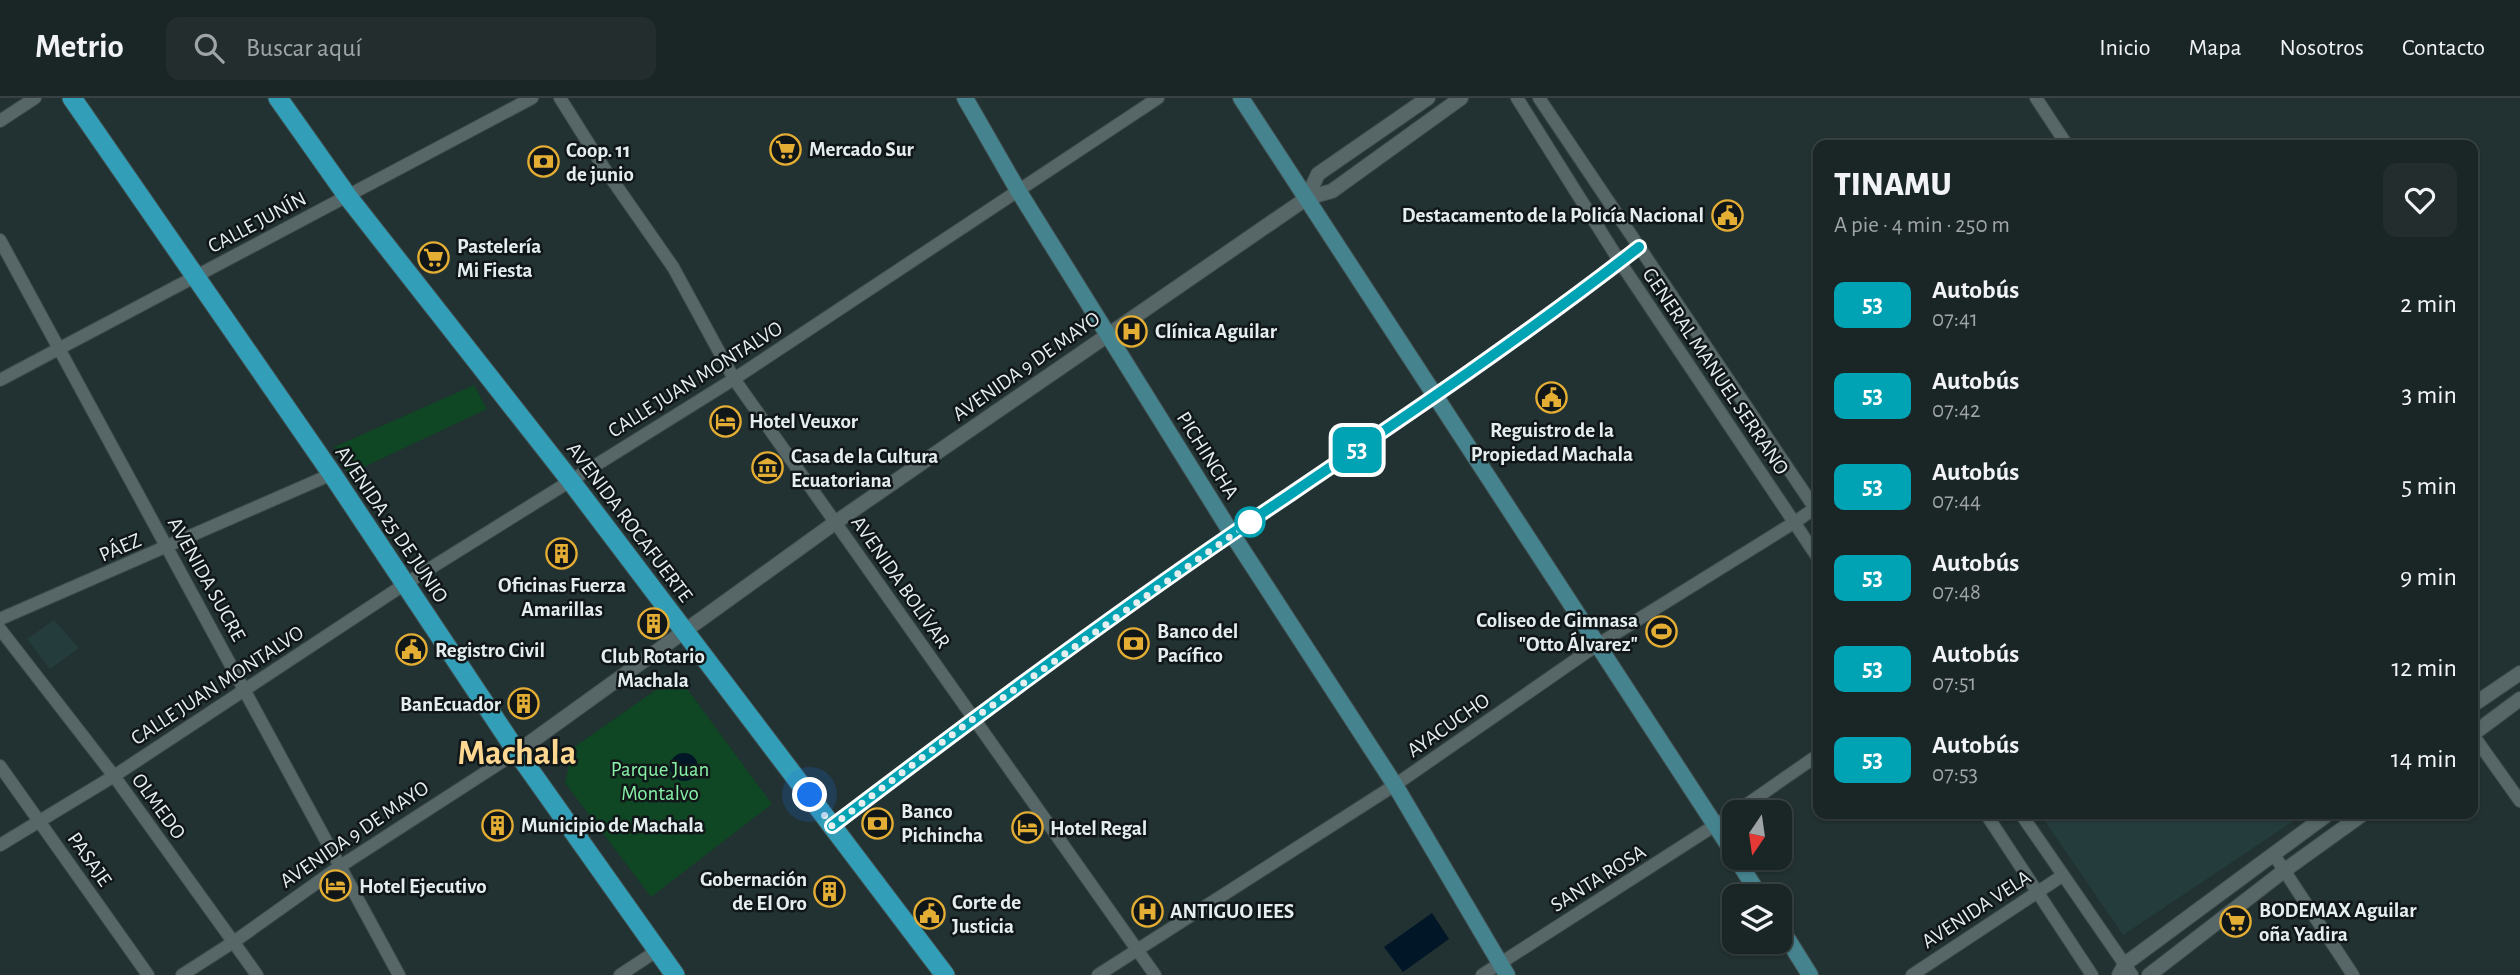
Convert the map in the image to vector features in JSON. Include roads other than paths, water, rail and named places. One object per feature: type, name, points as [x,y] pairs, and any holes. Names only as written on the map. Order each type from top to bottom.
[{"type":"main road","name":"AVENIDA 25 DE JUNIO","points":[[72,98],[332,474],[517,752],[675,975]]},
{"type":"main road","name":"AVENIDA ROCAFUERTE","points":[[278,98],[348,197],[570,480],[945,975]]},
{"type":"main road","name":"PICHINCHA","points":[[965,98],[1019,192],[1232,534],[1395,785],[1503,969]]},
{"type":"main road","points":[[1241,98],[1434,398],[1722,835]]},
{"type":"main road","points":[[1792,946],[1810,975]]},
{"type":"street","points":[[0,121],[34,98]]},
{"type":"street","name":"CALLE JUNÍN","points":[[0,380],[532,98]]},
{"type":"street","name":"AVENIDA BOLÍVAR","points":[[560,98],[624,198],[673,267],[734,379],[1155,975]]},
{"type":"street","name":"CALLE JUAN MONTALVO","points":[[0,845],[246,691],[405,584],[734,379],[1158,98]]},
{"type":"street","name":"AVENIDA 9 DE MAYO","points":[[1307,198],[1318,174],[1428,98]]},
{"type":"street","name":"AVENIDA 9 DE MAYO","points":[[182,975],[340,867],[517,752],[836,522],[1307,198],[1332,191],[1461,98]]},
{"type":"street","name":"GENERAL MANUEL SERRANO","points":[[1517,98],[1620,262],[1813,550]]},
{"type":"street","name":"GENERAL MANUEL SERRANO","points":[[1539,98],[1813,503]]},
{"type":"street","points":[[2036,98],[2064,140]]},
{"type":"street","name":"AVENIDA SUCRE","points":[[0,240],[399,975]]},
{"type":"street","points":[[832,826],[973,719],[1232,534],[1434,398],[1639,247]]},
{"type":"street","name":"PÁEZ","points":[[0,620],[332,474]]},
{"type":"street","name":"AYACUCHO","points":[[1098,975],[1395,785],[1597,645],[1813,511]]},
{"type":"street","name":"OLMEDO","points":[[0,629],[114,776],[257,975]]},
{"type":"street","points":[[2478,702],[2520,673]]},
{"type":"street","points":[[2478,731],[2520,699]]},
{"type":"street","points":[[2478,742],[2520,801]]},
{"type":"street","name":"SANTA ROSA","points":[[1754,800],[1813,758]]},
{"type":"street","name":"PASAJE","points":[[0,766],[148,975]]},
{"type":"street","points":[[1989,819],[2092,975]]},
{"type":"street","points":[[2024,819],[2125,971],[2321,819]]},
{"type":"street","points":[[2149,975],[2356,819]]},
{"type":"street","name":"SANTA ROSA","points":[[1482,975],[1503,969],[1722,822]]},
{"type":"street","points":[[2274,855],[2353,975]]},
{"type":"street","name":"AVENIDA VELA","points":[[1912,975],[2062,876]]},
{"type":"street","points":[[620,975],[657,950]]},
{"type":"place","name":"Mercado Sur","points":[[786,149]]},
{"type":"place","name":"Coop. 11 de junio","points":[[543,162]]},
{"type":"place","name":"Destacamento de la Policía Nacional","points":[[1727,215]]},
{"type":"place","name":"Pastelería Mi Fiesta","points":[[434,258]]},
{"type":"place","name":"Clínica Aguilar","points":[[1132,331]]},
{"type":"place","name":"Reguistro de la Propiedad Machala","points":[[1552,398]]},
{"type":"place","name":"Hotel Veuxor","points":[[726,421]]},
{"type":"place","name":"Casa de la Cultura Ecuatoriana","points":[[768,468]]},
{"type":"place","name":"Oficinas Fuerza Amarillas","points":[[562,553]]},
{"type":"place","name":"Club Rotario Machala","points":[[653,624]]},
{"type":"place","name":"Coliseo de Gimnasa \"Otto Álvarez\"","points":[[1661,632]]},
{"type":"place","name":"Banco del Pacífico","points":[[1134,643]]},
{"type":"place","name":"Registro Civil","points":[[412,650]]},
{"type":"place","name":"BanEcuador","points":[[524,704]]},
{"type":"place","name":"Banco Pichincha","points":[[878,823]]},
{"type":"place","name":"Municipio de Machala","points":[[498,825]]},
{"type":"place","name":"Hotel Regal","points":[[1027,828]]},
{"type":"place","name":"Hotel Ejecutivo","points":[[336,886]]},
{"type":"place","name":"Gobernación de El Oro","points":[[830,891]]},
{"type":"place","name":"ANTIGUO IEES","points":[[1147,911]]},
{"type":"place","name":"Corte de Justicia","points":[[929,914]]},
{"type":"place","name":"BODEMAX Aguilar oña Yadira","points":[[2236,922]]},
{"type":"district","name":"Machala","points":[[517,752]]},
{"type":"park label","name":"Parque Juan Montalvo","points":[[660,781]]}]
